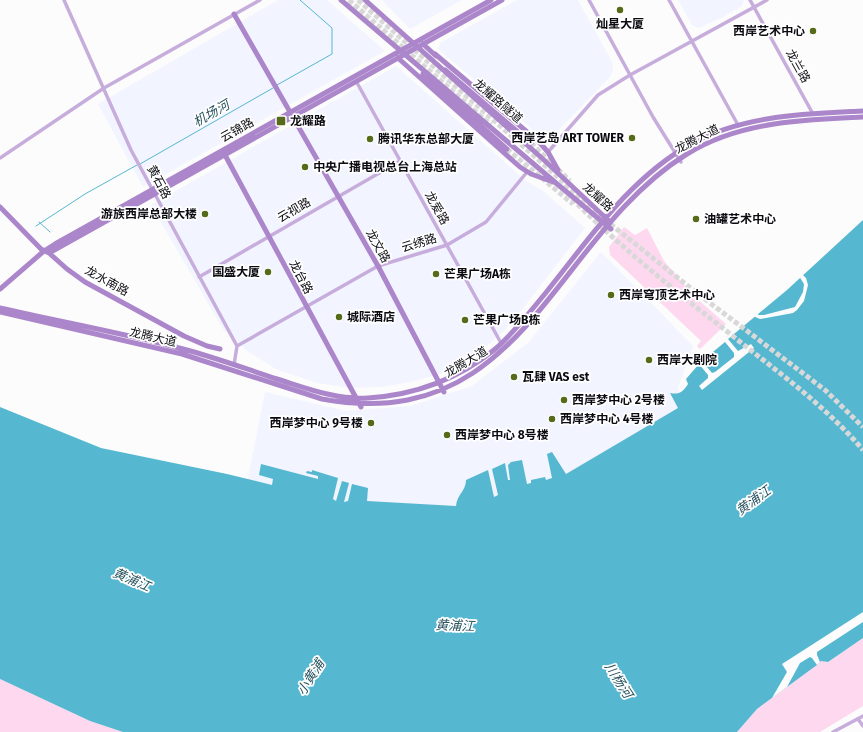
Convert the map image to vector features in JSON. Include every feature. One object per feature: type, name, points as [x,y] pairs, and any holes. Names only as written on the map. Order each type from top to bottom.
[{"type":"main road","name":"龙耀路","points":[[341,0],[556,183],[605,220]]},
{"type":"main road","name":"龙耀路","points":[[365,0],[544,160],[610,226]]},
{"type":"main road","name":"云锦路","points":[[0,289],[47,252],[402,53],[491,0]]},
{"type":"main road","name":"云锦路","points":[[415,45],[423,44],[502,0]]},
{"type":"main road","name":"龙文路","points":[[234,14],[274,87],[292,114],[378,266],[443,390]]},
{"type":"main road","name":"龙耀路隧道","points":[[423,44],[435,54],[451,74]]},
{"type":"main road","name":"云锦路","points":[[153,192],[225,155],[292,114],[398,58],[402,53]]},
{"type":"main road","name":"龙耀路","points":[[435,54],[518,124],[548,152],[556,169],[571,187]]},
{"type":"main road","name":"龙耀路","points":[[398,58],[520,168],[556,183]]},
{"type":"main road","name":"龙耀路隧道","points":[[430,58],[451,74],[531,143]]},
{"type":"main road","points":[[410,60],[428,80],[507,149]]},
{"type":"main road","points":[[407,67],[428,80]]},
{"type":"main road","name":"龙腾大道","points":[[359,403],[405,393],[440,382],[472,366],[501,343],[525,319],[605,220],[641,179],[675,154],[705,137],[738,125],[770,118],[863,111]]},
{"type":"main road","name":"龙腾大道","points":[[0,312],[182,354],[359,403],[379,403],[399,400],[443,390],[475,371],[511,343],[530,323],[646,184],[708,143],[736,132],[768,125],[863,117]]},
{"type":"main road","name":"龙台路","points":[[225,155],[305,306],[359,403]]},
{"type":"main road","name":"龙水南路","points":[[0,206],[47,252],[85,282],[184,336],[206,346],[220,348]]},
{"type":"main road","name":"龙腾大道","points":[[0,308],[184,349],[234,368]]},
{"type":"street","name":"黄石路","points":[[64,0],[135,158],[237,346]]},
{"type":"street","points":[[0,158],[104,88],[260,0]]},
{"type":"street","points":[[589,0],[630,75],[680,161]]},
{"type":"street","points":[[669,0],[738,125]]},
{"type":"street","name":"龙兰路","points":[[750,0],[816,120]]},
{"type":"street","points":[[548,152],[598,95],[630,75],[767,0]]},
{"type":"street","name":"龙爱路","points":[[356,81],[501,343]]},
{"type":"street","name":"云视路","points":[[199,276],[400,161]]},
{"type":"street","name":"云绣路","points":[[237,346],[305,306],[378,266],[447,245],[486,222],[527,172]]},
{"type":"street","points":[[234,368],[237,346]]},
{"type":"street","points":[[833,732],[863,716]]},
{"type":"street","points":[[858,719],[863,726]]},
{"type":"shaded area","points":[[278,0],[327,0],[385,51],[143,187],[98,104]]},
{"type":"shaded area","points":[[382,0],[462,0],[410,29]]},
{"type":"shaded area","points":[[517,0],[578,0],[612,62],[613,70],[610,77],[547,142],[438,49],[440,43]]},
{"type":"shaded area","points":[[678,0],[744,0],[742,6],[699,28],[692,25]]},
{"type":"shaded area","points":[[396,66],[526,181],[542,190],[585,228],[521,311],[502,333],[474,357],[440,374],[415,381],[381,387],[351,388],[317,383],[276,369],[247,351],[223,329],[151,205]]},
{"type":"shaded area","points":[[624,227],[635,235],[647,228],[664,261],[695,297],[726,324],[700,349],[697,346],[701,341],[610,255],[609,247]]},
{"type":"shaded area","points":[[601,252],[693,346],[678,387],[685,410],[565,482],[463,512],[361,507],[246,489],[265,392],[346,411],[410,406],[472,386],[529,342]]},
{"type":"shaded area","points":[[863,638],[863,706],[820,732],[737,732],[757,709],[821,661],[828,662]]},
{"type":"shaded area","points":[[0,679],[90,721],[123,732],[0,732]]},
{"type":"water","points":[[863,220],[863,638],[828,662],[821,661],[757,709],[737,732],[123,732],[90,721],[0,679],[0,407],[101,448],[227,474],[272,485],[273,479],[259,475],[261,464],[318,479],[318,476],[306,473],[307,471],[312,472],[312,470],[338,478],[333,499],[336,501],[342,481],[349,483],[344,502],[348,501],[352,484],[368,488],[367,501],[456,506],[458,498],[465,487],[466,480],[488,470],[494,497],[498,495],[492,469],[505,463],[508,480],[510,480],[508,465],[511,462],[522,460],[527,484],[531,483],[531,480],[545,477],[546,480],[552,478],[547,454],[552,452],[566,474],[678,408],[670,393],[676,394],[684,389],[688,384],[686,379],[699,364],[708,375],[708,378],[699,386],[702,390],[754,348],[751,344],[738,351],[728,339],[787,290]]},
{"type":"water","points":[[725,342],[734,353],[734,357],[712,373],[702,361]]},
{"type":"pier","points":[[801,273],[806,278],[808,285],[804,301],[797,310],[793,313],[760,319],[753,316],[756,313],[759,315],[764,315],[795,307],[803,292],[804,284],[799,276]]},
{"type":"pier","points":[[863,612],[863,622],[817,652],[820,662],[817,665],[810,657],[800,663],[787,687],[772,698],[787,672],[782,664]]},
{"type":"waterway","name":"机场河","points":[[277,85],[332,54],[332,28],[300,0]]},
{"type":"waterway","name":"机场河","points":[[140,164],[273,88]]},
{"type":"waterway","name":"机场河","points":[[36,226],[85,194],[137,165]]},
{"type":"waterway","name":"机场河","points":[[39,222],[50,232]]},
{"type":"tunnel","points":[[349,0],[491,125]]},
{"type":"tunnel","points":[[358,0],[559,178],[594,211],[693,290],[825,390],[863,427]]},
{"type":"tunnel","points":[[531,143],[570,181]]},
{"type":"tunnel","points":[[507,149],[573,204]]},
{"type":"tunnel","points":[[572,199],[646,266],[814,401],[831,416],[863,450]]},
{"type":"place","name":"灿星大厦","points":[[620,10]]},
{"type":"place","name":"西岸艺术中心","points":[[813,31]]},
{"type":"place","name":"龙耀路","points":[[281,121]]},
{"type":"place","name":"西岸艺岛 ART TOWER","points":[[632,138]]},
{"type":"place","name":"腾讯华东总部大厦","points":[[370,139]]},
{"type":"place","name":"中央广播电视总台上海总站","points":[[305,167]]},
{"type":"place","name":"游族西岸总部大楼","points":[[205,214]]},
{"type":"place","name":"油罐艺术中心","points":[[696,219]]},
{"type":"place","name":"国盛大厦","points":[[268,272]]},
{"type":"place","name":"芒果广场A栋","points":[[436,274]]},
{"type":"place","name":"西岸穹顶艺术中心","points":[[611,295]]},
{"type":"place","name":"城际酒店","points":[[339,317]]},
{"type":"place","name":"芒果广场B栋","points":[[465,320]]},
{"type":"place","name":"西岸大剧院","points":[[649,360]]},
{"type":"place","name":"瓦肆 VAS est","points":[[514,377]]},
{"type":"place","name":"西岸梦中心 2号楼","points":[[564,400]]},
{"type":"place","name":"西岸梦中心 4号楼","points":[[552,419]]},
{"type":"place","name":"西岸梦中心 9号楼","points":[[371,423]]},
{"type":"place","name":"西岸梦中心 8号楼","points":[[447,435]]},
{"type":"water label","name":"黄浦江","points":[[753,500]]},
{"type":"water label","name":"黄浦江","points":[[132,579]]},
{"type":"water label","name":"黄浦江","points":[[455,625]]},
{"type":"water label","name":"小黄浦","points":[[310,677]]},
{"type":"water label","name":"川杨河","points":[[619,680]]}]
